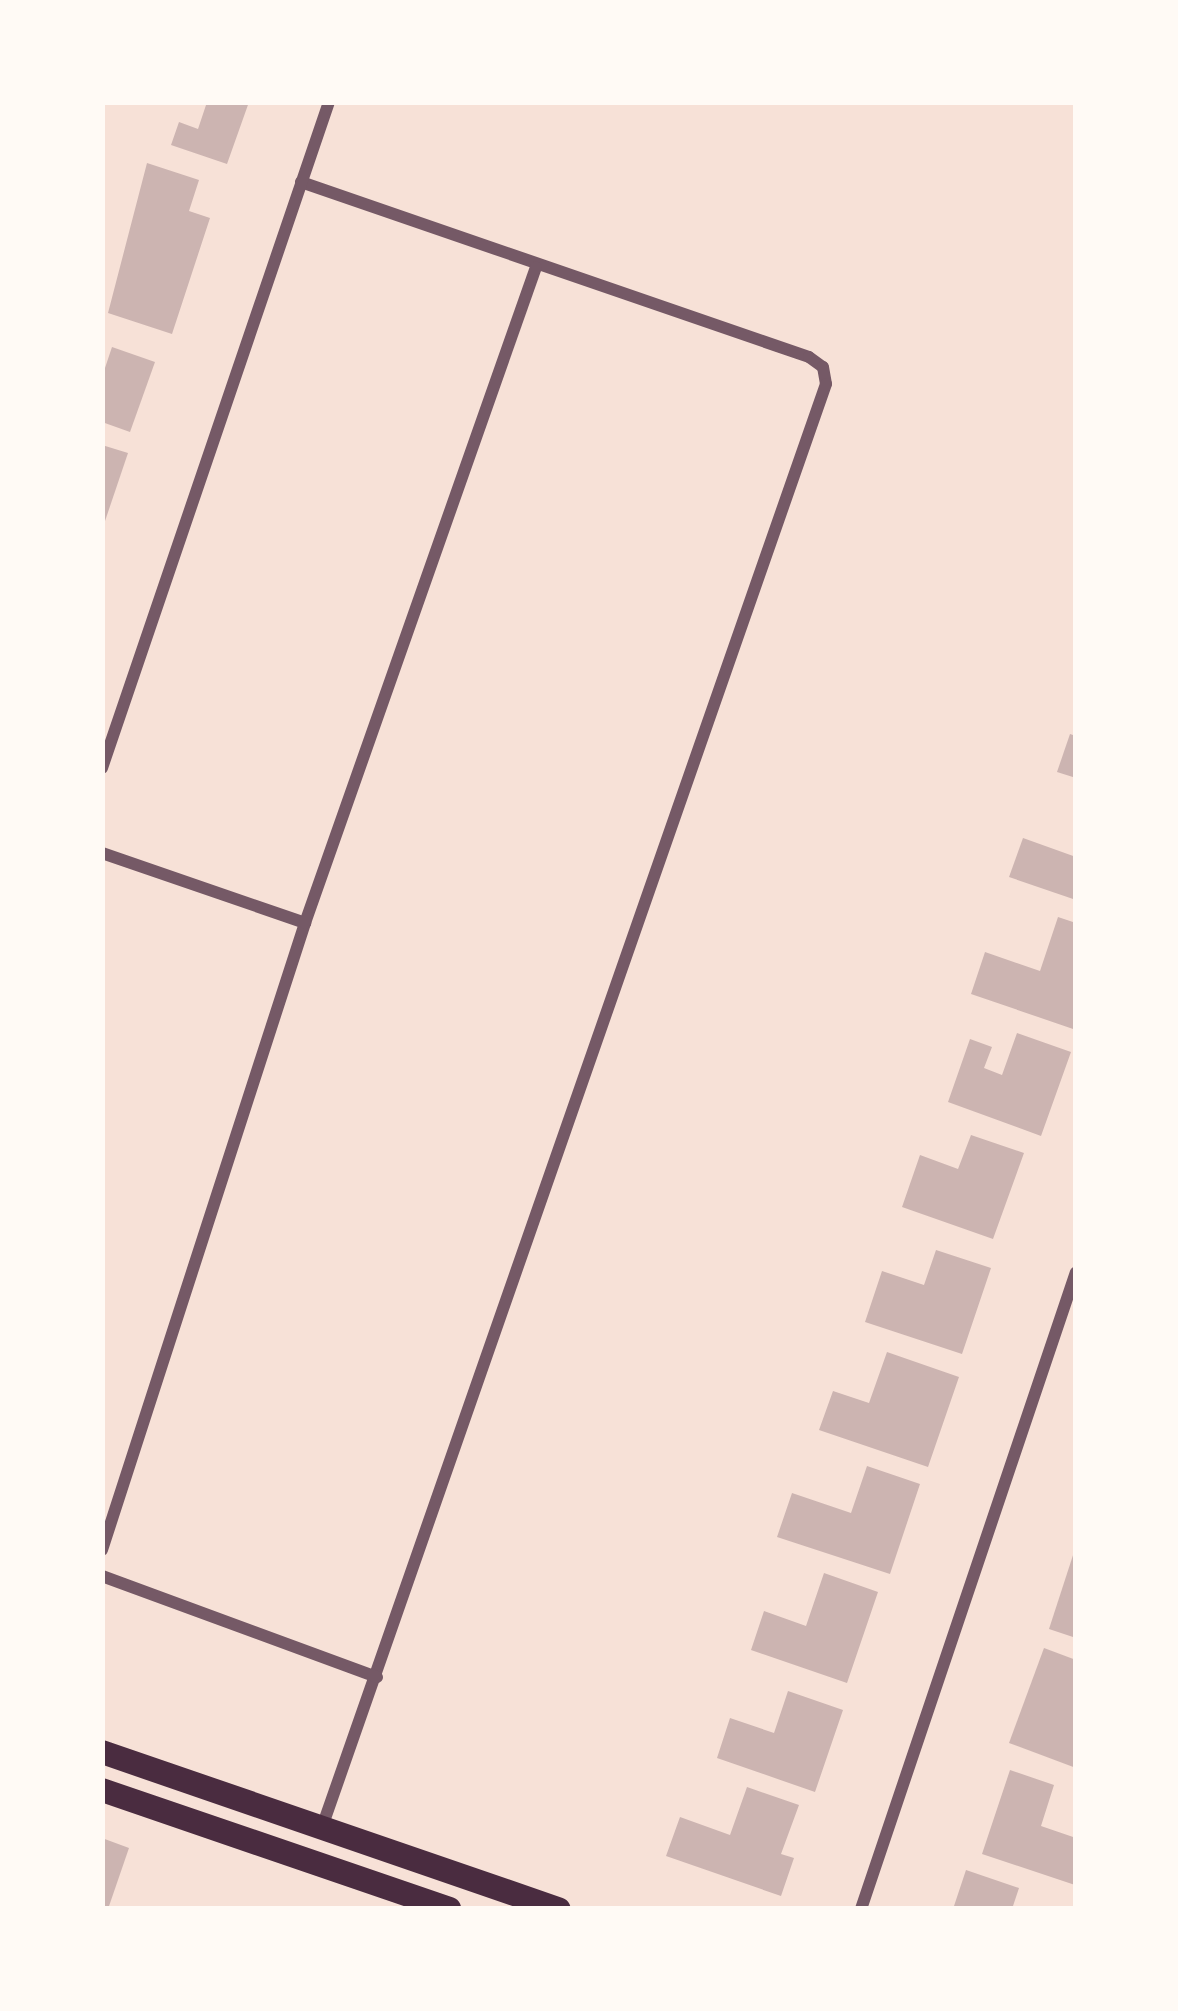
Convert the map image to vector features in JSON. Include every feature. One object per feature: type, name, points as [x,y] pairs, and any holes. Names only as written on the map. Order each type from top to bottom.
[{"type":"main road","points":[[102,1752],[519,1903],[559,1909]]},
{"type":"main road","points":[[102,1790],[449,1909]]},
{"type":"street","points":[[102,768],[328,102]]},
{"type":"street","points":[[301,182],[536,267],[809,357],[824,368],[826,385],[322,1828]]},
{"type":"street","points":[[102,1550],[305,923],[536,267]]},
{"type":"street","points":[[102,853],[305,923]]},
{"type":"street","points":[[861,1909],[1076,1273]]},
{"type":"street","points":[[102,1576],[376,1677]]},
{"type":"building","points":[[207,102],[249,102],[227,164],[171,145],[179,122],[198,129]]},
{"type":"building","points":[[147,163],[199,180],[189,211],[210,218],[172,334],[108,313]]},
{"type":"building","points":[[112,347],[155,362],[130,432],[102,422],[102,377]]},
{"type":"building","points":[[102,445],[128,453],[103,527],[102,527]]},
{"type":"building","points":[[1070,734],[1076,736],[1076,778],[1057,772]]},
{"type":"building","points":[[1023,838],[1076,857],[1076,900],[1009,877]]},
{"type":"building","points":[[1058,917],[1076,923],[1076,1030],[971,994],[985,952],[1040,971]]},
{"type":"building","points":[[1017,1033],[1071,1052],[1041,1136],[948,1102],[970,1039],[992,1047],[984,1068],[1002,1075]]},
{"type":"building","points":[[971,1135],[1024,1153],[993,1239],[902,1207],[920,1155],[958,1169]]},
{"type":"building","points":[[936,1250],[991,1268],[962,1354],[865,1322],[882,1271],[924,1285]]},
{"type":"building","points":[[887,1352],[959,1377],[928,1467],[819,1430],[833,1391],[869,1403]]},
{"type":"building","points":[[867,1466],[920,1484],[890,1574],[777,1537],[792,1493],[851,1513]]},
{"type":"building","points":[[1076,1549],[1076,1638],[1049,1629]]},
{"type":"building","points":[[824,1573],[878,1592],[847,1683],[751,1650],[764,1611],[806,1626]]},
{"type":"building","points":[[1044,1648],[1076,1660],[1076,1768],[1009,1743]]},
{"type":"building","points":[[788,1691],[843,1710],[815,1792],[717,1758],[730,1718],[774,1733]]},
{"type":"building","points":[[1010,1770],[1054,1785],[1041,1826],[1076,1838],[1075,1885],[982,1854]]},
{"type":"building","points":[[747,1787],[799,1805],[781,1854],[794,1858],[781,1896],[666,1856],[680,1817],[730,1835]]},
{"type":"building","points":[[102,1838],[129,1848],[108,1909],[102,1909]]},
{"type":"building","points":[[966,1870],[1019,1888],[1012,1909],[953,1909]]}]
